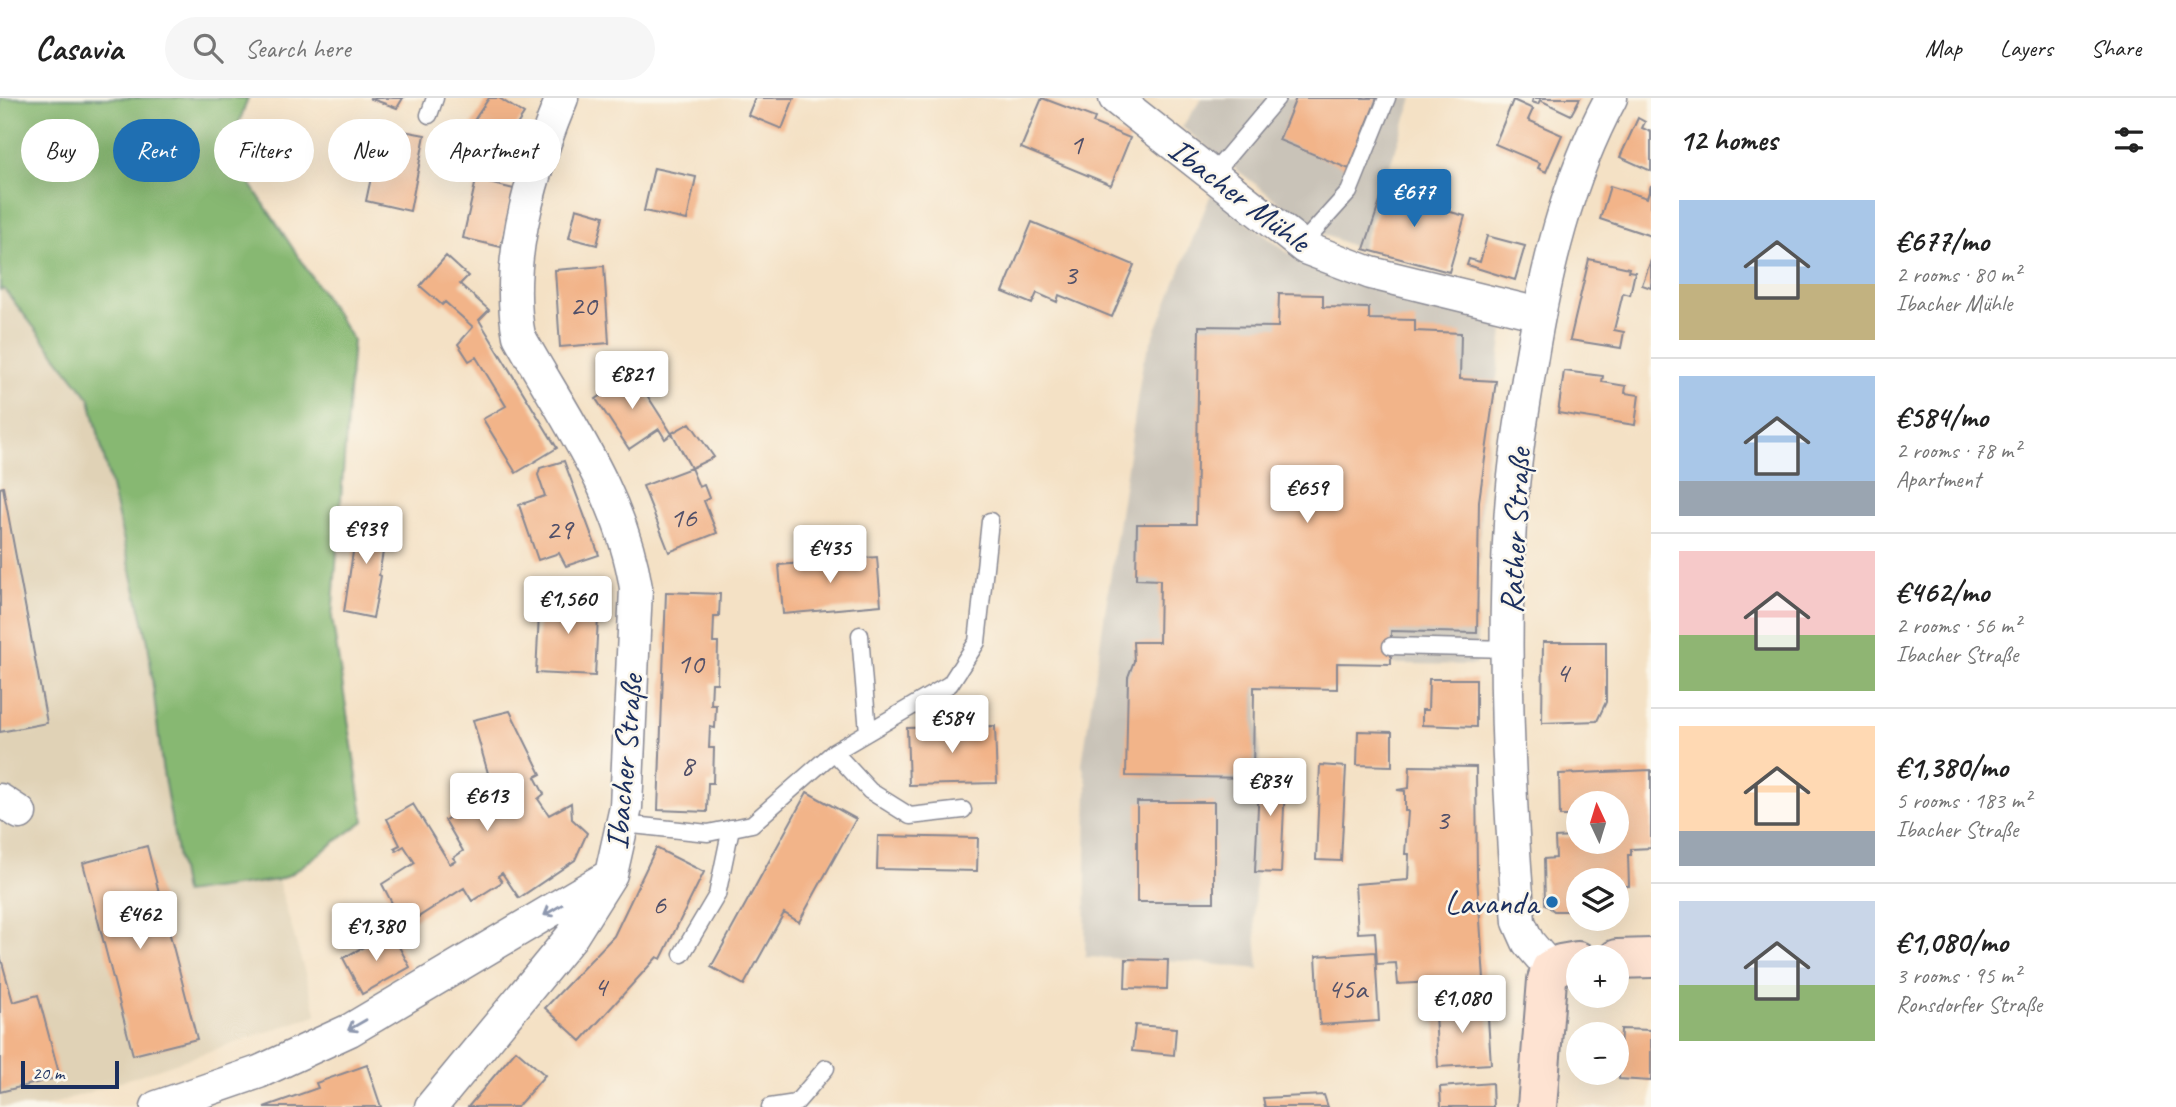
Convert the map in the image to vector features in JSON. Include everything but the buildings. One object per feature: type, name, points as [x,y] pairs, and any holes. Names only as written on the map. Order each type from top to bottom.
[{"type":"main road","points":[[1629,959],[1651,958]]},
{"type":"main road","points":[[1537,1107],[1545,996],[1564,965]]},
{"type":"street","name":"Ibacher Straße","points":[[431,1107],[572,936],[611,874],[623,824],[636,588],[632,558],[610,496],[519,336],[515,317],[515,278],[529,194],[538,156],[562,98]]},
{"type":"street","name":"Ibacher Mühle","points":[[1115,98],[1301,245],[1371,273],[1539,314]]},
{"type":"street","name":"Rather Straße","points":[[1564,965],[1528,942],[1519,922],[1508,649],[1514,481],[1539,314],[1564,208],[1587,143],[1612,98]]},
{"type":"street","name":"Ibacher Straße","points":[[156,1107],[259,1072],[350,1030],[611,874]]},
{"type":"lane","points":[[429,115],[435,98]]},
{"type":"lane","points":[[1212,175],[1276,98]]},
{"type":"lane","points":[[1301,245],[1349,192],[1387,98]]},
{"type":"lane","points":[[623,824],[708,833],[752,824],[834,752],[950,684],[977,642],[990,520]]},
{"type":"lane","points":[[860,635],[868,732]]},
{"type":"lane","points":[[1391,646],[1508,649]]},
{"type":"lane","points":[[834,752],[870,791],[910,816],[963,810]]},
{"type":"lane","points":[[682,954],[718,895],[731,828]]},
{"type":"lane","points":[[770,1107],[796,1102],[825,1068]]},
{"type":"shaded area","points":[[1202,98],[1413,98],[1361,250],[1314,230],[1182,127]]},
{"type":"shaded area","points":[[1211,194],[1296,259],[1321,272],[1495,321],[1503,332],[1481,500],[1476,665],[1338,663],[1337,689],[1257,687],[1260,763],[1254,912],[1259,969],[1183,961],[1085,957],[1087,783],[1082,764],[1143,362]]},
{"type":"shaded area","points":[[4,288],[90,399],[148,642],[162,766],[184,892],[278,880],[317,1015],[45,1107],[0,1107],[0,290]]},
{"type":"green space","points":[[0,98],[248,98],[240,119],[214,119],[214,182],[249,182],[353,340],[332,618],[364,821],[291,874],[278,880],[184,893],[162,766],[148,642],[90,399],[4,289],[0,290]]},
{"type":"place","name":"Lavanda","points":[[1552,902]]}]
